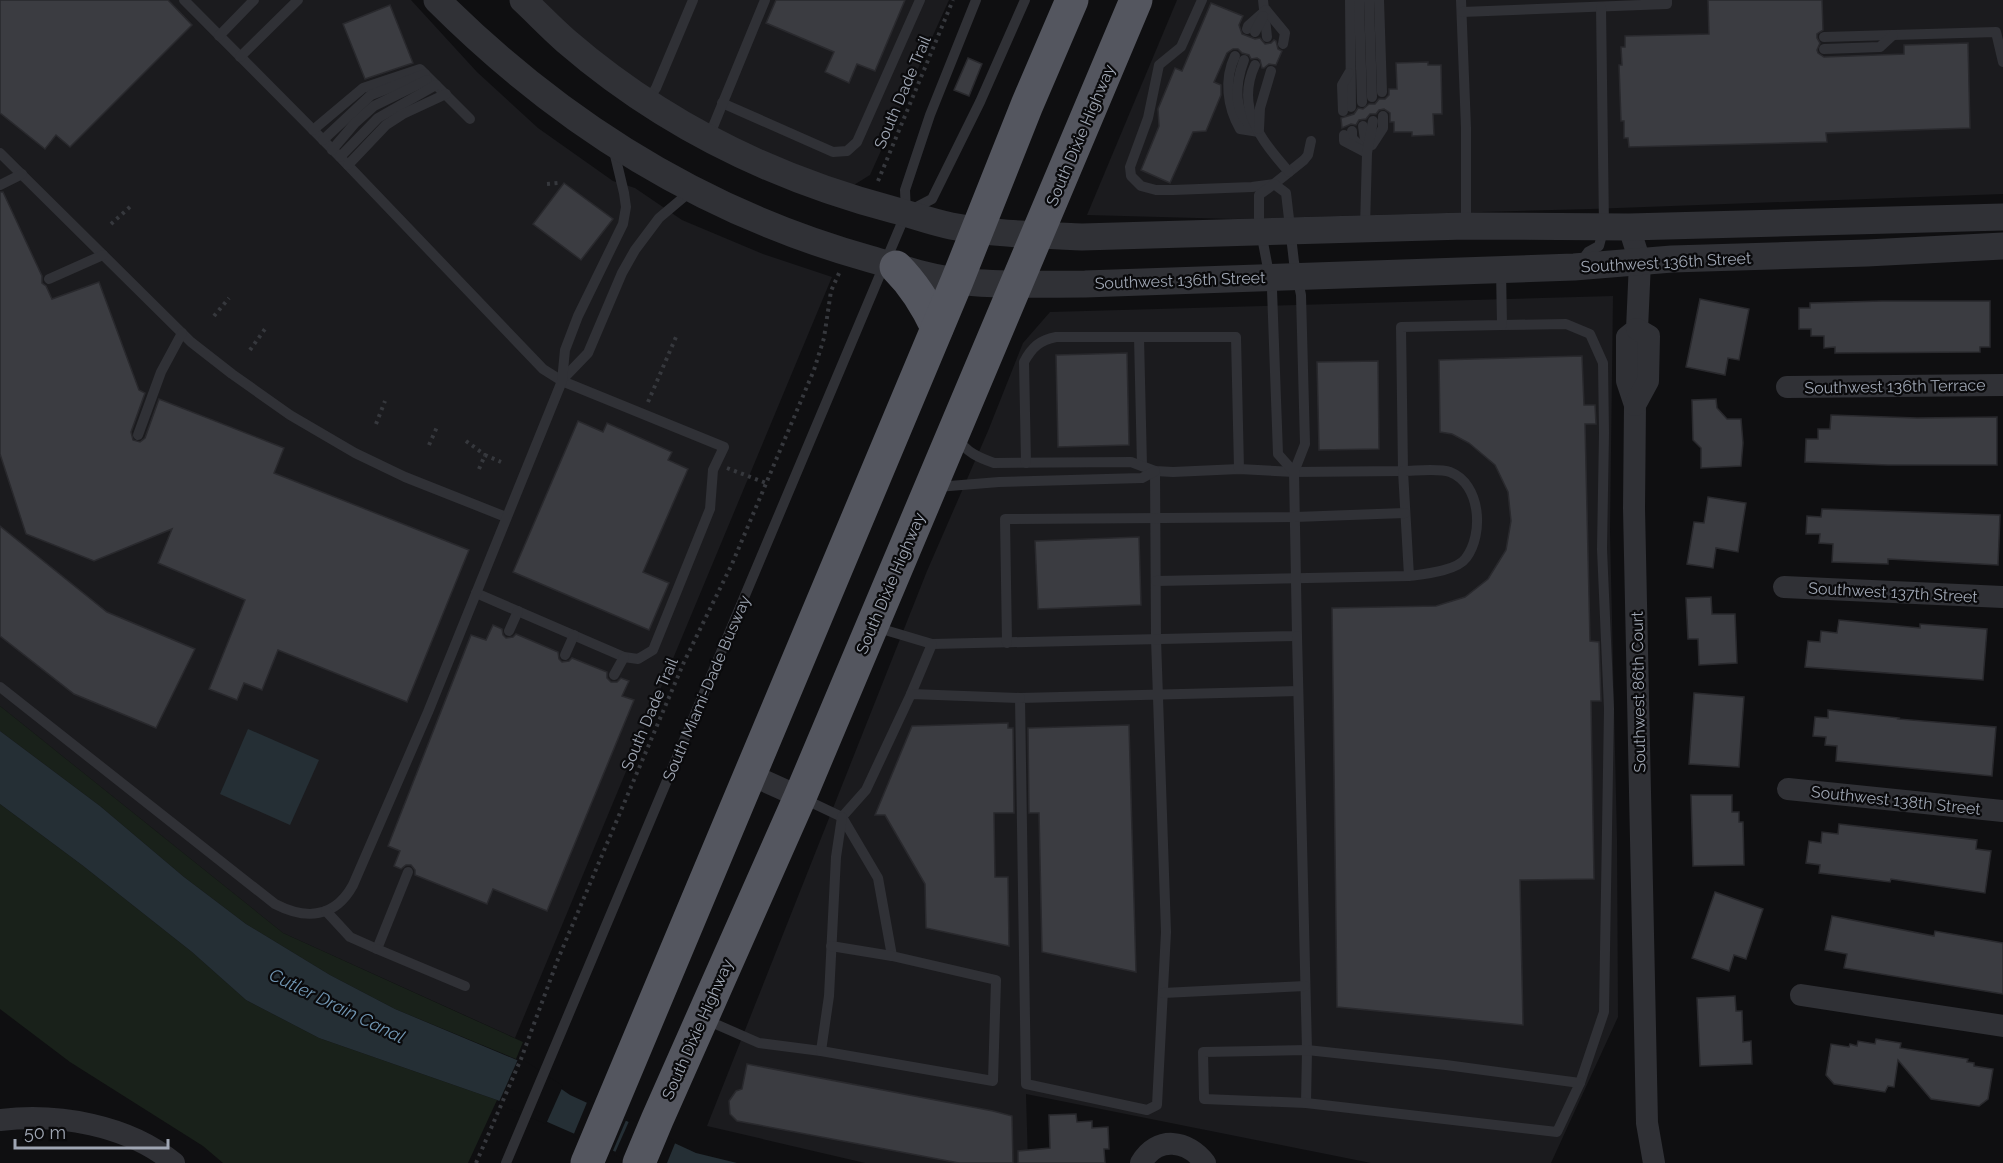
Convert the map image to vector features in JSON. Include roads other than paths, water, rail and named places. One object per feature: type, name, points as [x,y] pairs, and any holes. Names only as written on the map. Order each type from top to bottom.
[{"type":"highway","points":[[589,1160],[957,281],[1027,105],[1072,0]]},
{"type":"highway","name":"South Dixie Highway","points":[[639,1163],[800,797],[1136,0]]},
{"type":"highway","points":[[890,265],[912,282],[923,298],[937,328]]},
{"type":"street","name":"Southwest 136th Street","points":[[437,0],[477,40],[537,89],[611,143],[692,190],[748,217],[791,234],[890,265],[957,281],[1085,284],[1577,267],[1672,260],[2003,246]]},
{"type":"street","name":"Southwest 136th Street","points":[[523,0],[566,41],[611,77],[678,122],[708,139],[748,159],[811,185],[951,226],[1038,236],[1082,237],[1365,228],[1617,227],[2003,217]]},
{"type":"street","points":[[1617,227],[1640,262]]},
{"type":"street","name":"Southwest 86th Court","points":[[1640,262],[1637,329],[1649,336],[1648,381],[1635,405],[1634,508],[1647,1123],[1654,1163]]},
{"type":"street","name":"Southwest 136th Terrace","points":[[1787,387],[2003,385]]},
{"type":"street","name":"Southwest 137th Street","points":[[1784,587],[2003,597]]},
{"type":"street","points":[[749,774],[800,797]]},
{"type":"street","name":"Southwest 138th Street","points":[[1788,789],[2003,811]]},
{"type":"street","points":[[1801,995],[2003,1026]]},
{"type":"street","points":[[0,1120],[30,1118],[90,1124],[128,1136],[174,1163]]},
{"type":"street","points":[[1140,1163],[1150,1151],[1162,1145],[1174,1143],[1186,1146],[1197,1153],[1205,1163]]},
{"type":"lane","points":[[183,0],[340,157],[543,369],[562,381],[724,447],[713,470],[710,509],[653,650],[638,659],[624,657],[476,592]]},
{"type":"lane","points":[[219,36],[254,0]]},
{"type":"lane","points":[[240,57],[298,0]]},
{"type":"lane","points":[[646,101],[656,88],[693,0]]},
{"type":"lane","points":[[708,139],[765,0]]},
{"type":"lane","points":[[722,103],[833,152],[847,151],[857,142],[920,0]]},
{"type":"lane","name":"South Miami-Dade Busway","points":[[506,1163],[890,265],[906,213],[904,190],[942,83],[976,0]]},
{"type":"lane","points":[[906,213],[932,199],[980,102],[1025,0]]},
{"type":"lane","points":[[1202,0],[1181,47],[1159,65],[1148,118],[1130,167],[1131,176],[1141,186],[1156,190],[1252,187],[1274,184],[1286,193],[1289,231],[1302,295],[1305,444],[1294,472],[1307,1050],[1306,1103]]},
{"type":"lane","points":[[1347,109],[1350,73],[1350,0]]},
{"type":"lane","points":[[1359,0],[1372,97]]},
{"type":"lane","points":[[1369,0],[1372,97]]},
{"type":"lane","points":[[1372,97],[1379,0]]},
{"type":"lane","points":[[1461,0],[1466,128],[1466,226]]},
{"type":"lane","points":[[1461,12],[1667,4],[1667,0]]},
{"type":"lane","points":[[1251,31],[1248,26],[1264,5]]},
{"type":"lane","points":[[1264,5],[1267,37]]},
{"type":"lane","points":[[1264,5],[1285,33],[1283,44]]},
{"type":"lane","points":[[1577,267],[1588,252],[1599,246],[1617,227],[1601,7]]},
{"type":"lane","points":[[1824,37],[1996,32],[2003,62]]},
{"type":"lane","points":[[1824,49],[1880,47],[1893,35]]},
{"type":"lane","points":[[1239,58],[1237,94],[1242,114],[1248,124],[1258,132]]},
{"type":"lane","points":[[1255,65],[1248,82],[1247,96],[1250,111],[1258,132],[1289,172]]},
{"type":"lane","points":[[313,130],[357,92],[372,84],[420,69],[470,119]]},
{"type":"lane","points":[[1258,132],[1260,108],[1271,71]]},
{"type":"lane","points":[[323,140],[370,95],[430,79]]},
{"type":"lane","points":[[340,157],[378,118],[430,79]]},
{"type":"lane","points":[[340,157],[403,114],[446,94]]},
{"type":"lane","points":[[1365,228],[1367,153],[1373,121],[1383,128],[1367,153]]},
{"type":"lane","points":[[1348,133],[1344,141],[1367,153]]},
{"type":"lane","points":[[1294,472],[1278,454],[1272,290],[1259,221],[1259,195],[1308,155],[1311,141]]},
{"type":"lane","points":[[0,687],[275,904],[301,914],[311,915],[326,911],[343,900],[353,885],[562,381],[566,350],[578,316],[623,224],[626,207],[624,193],[611,143]]},
{"type":"lane","points":[[0,153],[182,333],[232,374],[322,435],[405,477],[506,518]]},
{"type":"lane","points":[[0,185],[22,174]]},
{"type":"lane","points":[[562,381],[588,353],[622,273],[635,250],[659,218],[692,190]]},
{"type":"lane","points":[[49,279],[103,255]]},
{"type":"lane","points":[[1501,270],[1502,325]]},
{"type":"lane","points":[[1409,576],[1403,471],[1401,327],[1566,324],[1590,334],[1602,363],[1604,433],[1602,549],[1609,709],[1604,1012],[1580,1083],[1557,1132],[1306,1103],[1204,1100],[1203,1052],[1307,1050],[1580,1083]]},
{"type":"lane","points":[[138,435],[161,372],[182,333]]},
{"type":"lane","points":[[1026,463],[1024,362],[1029,352],[1038,343],[1056,337],[1236,337],[1239,470]]},
{"type":"lane","points":[[1139,337],[1142,466]]},
{"type":"lane","points":[[954,430],[962,445],[978,457],[994,463],[1131,462],[1155,471],[1449,472],[1464,481],[1471,492],[1477,514],[1476,537],[1466,560],[1442,572],[1409,576],[1156,581]]},
{"type":"lane","points":[[930,488],[999,482],[1142,478],[1155,471]]},
{"type":"lane","points":[[1020,698],[1026,1084],[1147,1110],[1157,1105],[1166,932],[1156,639],[1155,471]]},
{"type":"lane","points":[[1007,643],[1005,519],[1295,517],[1405,513]]},
{"type":"lane","points":[[509,632],[518,611]]},
{"type":"lane","points":[[872,626],[932,644],[1297,636]]},
{"type":"lane","points":[[565,655],[574,635]]},
{"type":"lane","points":[[820,1051],[829,996],[836,857],[842,817],[866,790],[932,644]]},
{"type":"lane","points":[[614,675],[624,657]]},
{"type":"lane","points":[[911,694],[1020,698],[1298,691]]},
{"type":"lane","points":[[800,797],[842,817],[878,878],[892,956]]},
{"type":"lane","points":[[377,949],[408,872]]},
{"type":"lane","points":[[326,911],[350,938],[465,986]]},
{"type":"lane","points":[[702,1018],[759,1043],[820,1051],[993,1081],[996,980],[892,956],[831,946]]},
{"type":"lane","points":[[1163,993],[1305,986]]},
{"type":"water","points":[[248,729],[319,760],[290,825],[220,794]]},
{"type":"water","name":"Cutler Drain Canal","points":[[0,731],[100,806],[184,877],[246,924],[330,975],[395,1009],[524,1063],[570,1095],[696,1153],[737,1163],[641,1163],[497,1100],[319,1038],[246,1000],[192,952],[0,804]]}]
